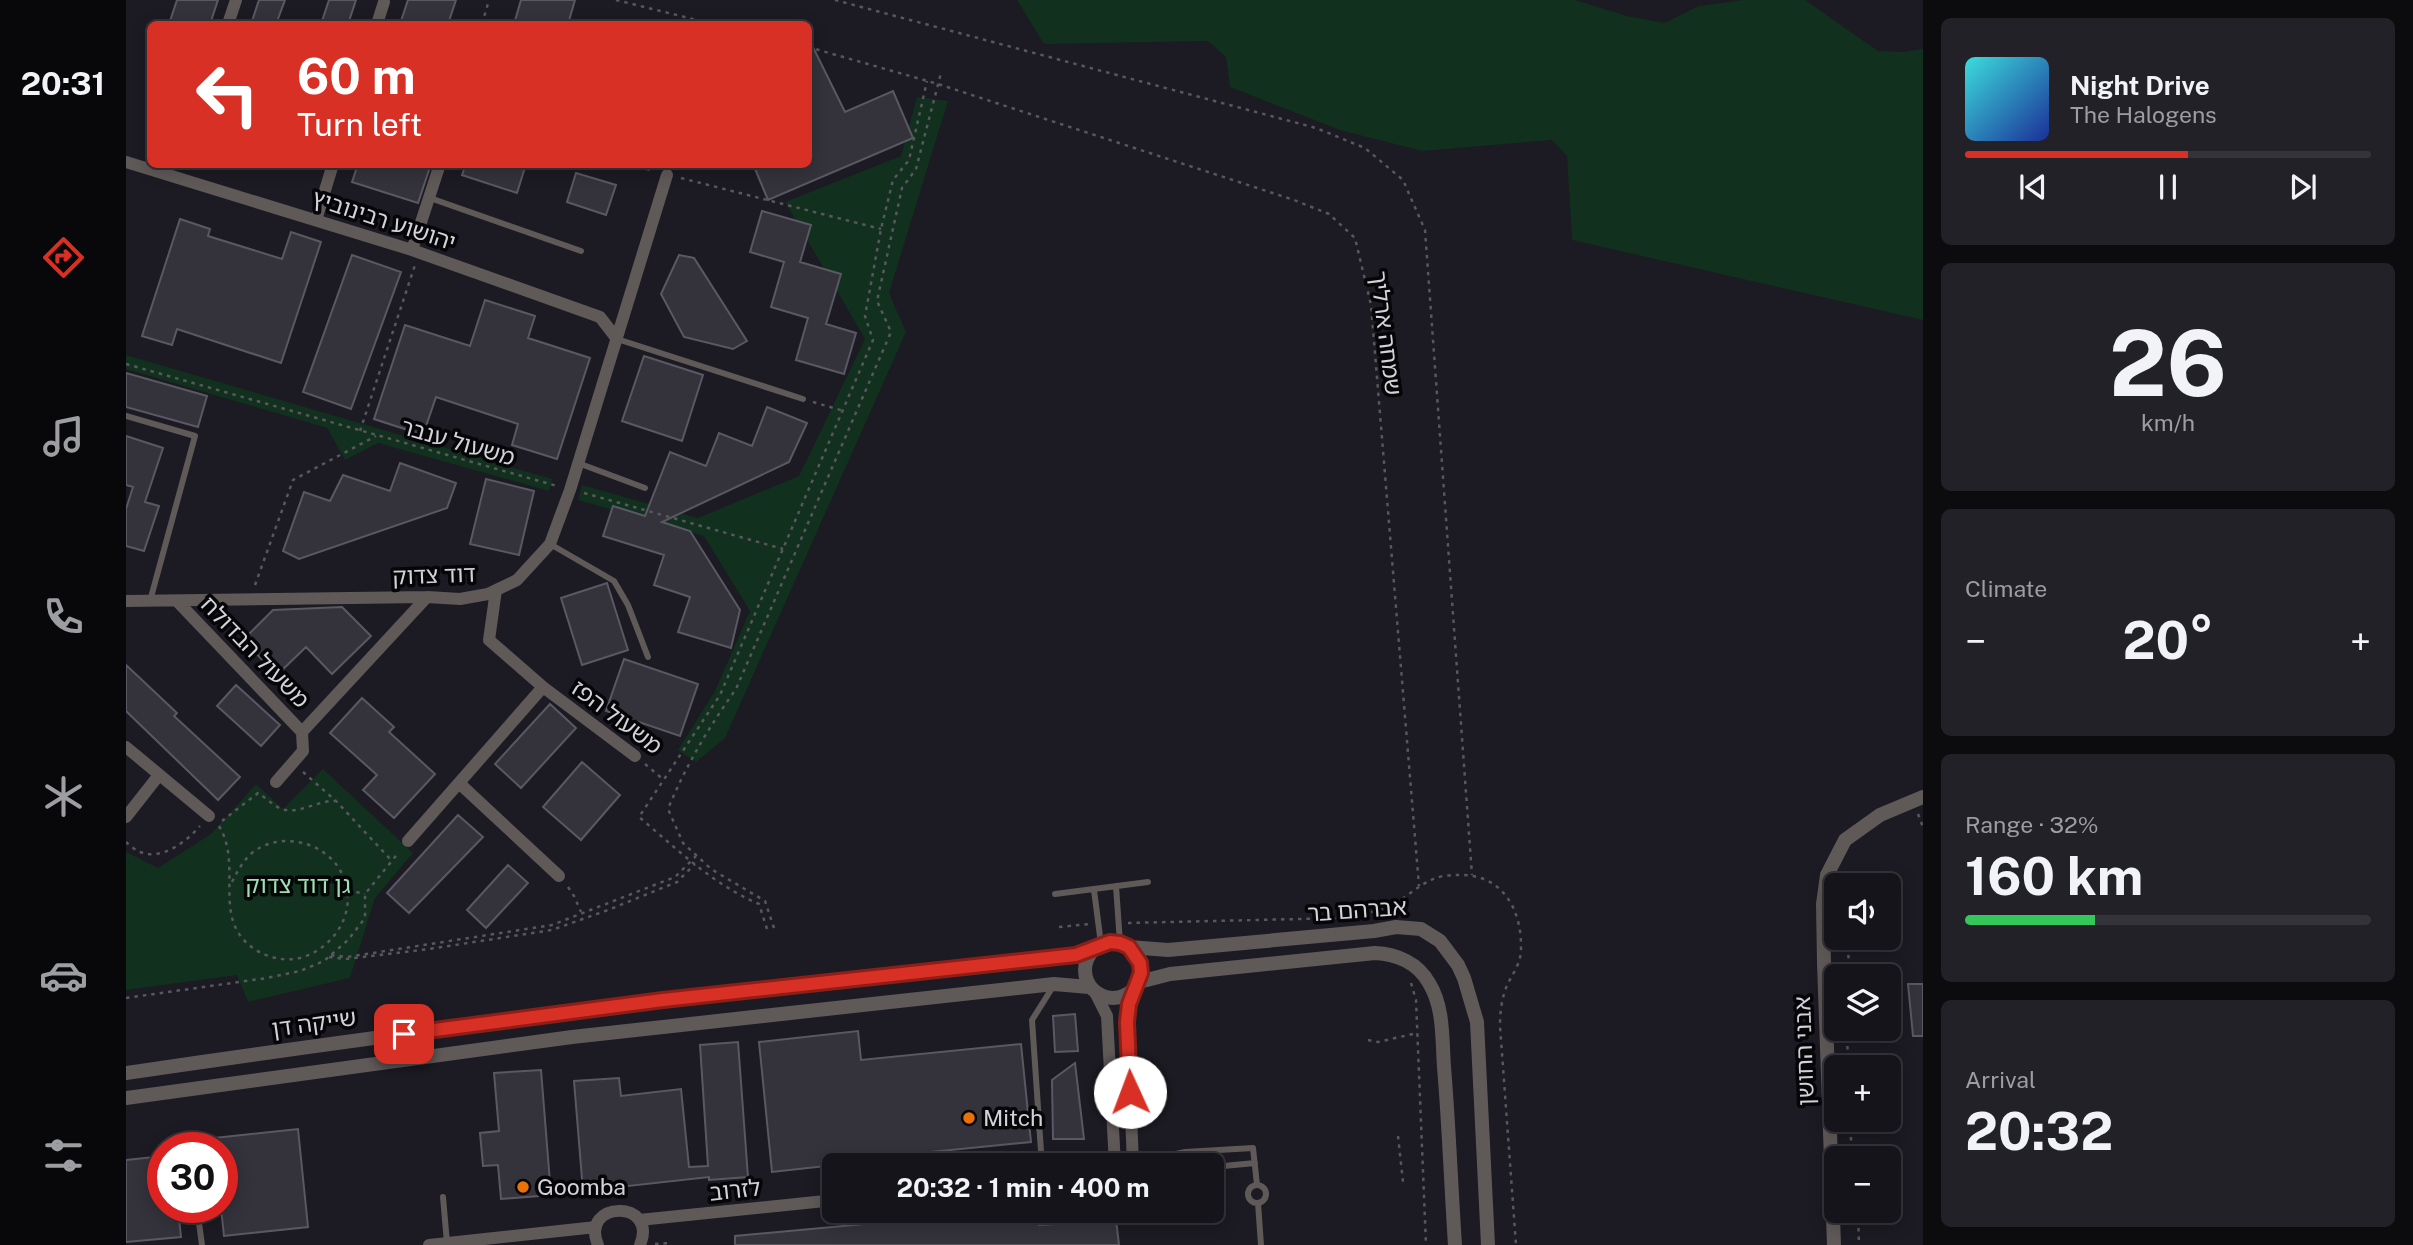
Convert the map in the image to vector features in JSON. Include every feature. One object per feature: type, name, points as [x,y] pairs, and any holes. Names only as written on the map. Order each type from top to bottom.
[{"type":"street","points":[[229,21],[236,0]]},
{"type":"street","points":[[378,21],[384,2]]},
{"type":"street","name":"יהושוע רבינוביץ","points":[[126,162],[416,251],[600,317],[617,339]]},
{"type":"street","points":[[178,178],[182,168]]},
{"type":"street","points":[[316,220],[332,168]]},
{"type":"street","points":[[416,251],[439,168]]},
{"type":"street","name":"דוד צדוק","points":[[126,601],[427,597],[460,599],[488,594],[517,580],[550,544],[570,489],[667,175]]},
{"type":"street","name":"משעול הפז","points":[[496,590],[489,640],[544,687],[635,756]]},
{"type":"street","name":"משעול הבדולח","points":[[302,732],[427,597]]},
{"type":"street","name":"משעול הבדולח","points":[[177,601],[302,732],[303,751],[294,764]]},
{"type":"street","name":"משעול הפז","points":[[408,841],[544,687]]},
{"type":"street","points":[[126,747],[209,816]]},
{"type":"street","points":[[276,782],[294,764]]},
{"type":"street","points":[[126,817],[159,775]]},
{"type":"street","points":[[459,783],[559,876]]},
{"type":"street","name":"אבני החושן","points":[[1834,1245],[1823,904],[1827,875],[1846,840],[1862,827],[1923,797]]},
{"type":"street","name":"אברהם בר","points":[[1125,945],[1168,950],[1396,927],[1421,929],[1434,936],[1458,965],[1477,1022],[1488,1245]]},
{"type":"street","points":[[1113,1153],[1107,1016],[1085,978],[1084,968],[1087,958],[1097,947],[1110,942],[1125,945],[1140,963],[1141,973],[1127,1022],[1133,1153]]},
{"type":"street","name":"שייקה דן","points":[[126,1073],[352,1040],[663,1000],[1076,955],[1097,947]]},
{"type":"street","name":"אברהם בר","points":[[1136,986],[1170,974],[1375,953],[1390,954],[1410,962],[1430,983],[1440,1012],[1449,1129],[1452,1245]]},
{"type":"street","name":"שייקה דן","points":[[126,1098],[572,1037],[1054,984],[1093,990]]},
{"type":"street","points":[[1093,990],[1106,998],[1115,999],[1125,996],[1136,986]]},
{"type":"street","name":"לזרוב","points":[[596,1227],[605,1214],[617,1210],[627,1211],[639,1220],[822,1201]]},
{"type":"street","points":[[639,1220],[643,1233],[640,1245]]},
{"type":"street","points":[[429,1245],[596,1227],[598,1245]]},
{"type":"lane","points":[[430,198],[581,251]]},
{"type":"lane","points":[[617,339],[803,398]]},
{"type":"lane","points":[[126,416],[195,436],[150,601]]},
{"type":"lane","points":[[578,463],[645,488]]},
{"type":"lane","points":[[550,544],[614,580],[628,605],[648,657]]},
{"type":"lane","points":[[1055,894],[1148,883]]},
{"type":"lane","points":[[1116,886],[1125,945]]},
{"type":"lane","points":[[1094,890],[1097,947]]},
{"type":"lane","points":[[1041,1153],[1032,1020],[1054,984]]},
{"type":"lane","points":[[1180,1153],[1253,1148],[1257,1185]]},
{"type":"lane","points":[[1224,1166],[1255,1163]]},
{"type":"lane","points":[[1257,1185],[1264,1189],[1265,1195],[1258,1203],[1252,1202],[1248,1195],[1251,1187],[1257,1185]]},
{"type":"lane","points":[[443,1197],[447,1243]]},
{"type":"lane","points":[[1258,1203],[1261,1245]]},
{"type":"lane","points":[[199,1223],[202,1245]]},
{"type":"path","points":[[483,21],[489,0]]},
{"type":"path","points":[[616,0],[701,21]]},
{"type":"path","points":[[835,0],[1316,128],[1365,148],[1403,180],[1426,230],[1472,875]]},
{"type":"path","name":"שמחה ארליך","points":[[812,48],[938,84],[1294,200],[1329,214],[1355,238],[1371,304],[1419,886]]},
{"type":"path","points":[[774,928],[765,901],[711,869],[682,843],[667,809],[683,772],[707,730],[736,689],[891,332],[877,301],[902,188],[916,169],[941,73]]},
{"type":"path","points":[[767,929],[759,904],[737,895],[639,817],[720,695],[873,340],[866,316],[881,229],[893,180],[909,160],[927,81]]},
{"type":"path","points":[[643,168],[881,229]]},
{"type":"path","points":[[360,431],[416,251]]},
{"type":"path","name":"משעול ענבר","points":[[126,364],[783,549]]},
{"type":"path","points":[[803,398],[844,411]]},
{"type":"path","points":[[250,599],[293,480],[376,436]]},
{"type":"path","name":"משעול הפז","points":[[635,756],[664,780]]},
{"type":"path","points":[[294,764],[336,801],[392,861]]},
{"type":"path","points":[[231,884],[240,866],[254,852],[272,843],[292,841],[311,845],[328,856],[341,871],[347,890],[347,909],[341,928],[329,943],[313,954],[295,959],[275,958],[257,951],[243,939],[233,922],[229,903],[231,884],[227,839],[218,824],[258,793],[278,808],[291,811],[325,800],[336,801]]},
{"type":"path","points":[[126,842],[139,852],[156,855],[189,839],[209,816]]},
{"type":"path","points":[[126,998],[267,978],[300,971],[324,961],[348,940],[365,918],[365,894],[408,841]]},
{"type":"path","points":[[330,956],[347,957],[552,925],[675,877],[697,856]]},
{"type":"path","points":[[330,956],[346,959],[552,930],[677,882],[695,864]]},
{"type":"path","points":[[559,876],[574,896],[581,914],[588,917]]},
{"type":"path","points":[[347,890],[365,894]]},
{"type":"path","points":[[1410,981],[1416,1000],[1426,1245]]},
{"type":"path","points":[[1368,1040],[1378,1042],[1417,1033]]},
{"type":"path","points":[[1398,1136],[1403,1181]]},
{"type":"path","points":[[1858,1223],[1859,1245]]},
{"type":"green space","points":[[1017,0],[1575,0],[1627,16],[1665,23],[1699,6],[1743,0],[1805,0],[1878,51],[1923,49],[1923,320],[1572,240],[1567,156],[1552,140],[1422,151],[1340,130],[1230,87],[1226,57],[1208,41],[1044,44]]},
{"type":"green space","points":[[917,97],[948,101],[889,293],[906,332],[725,738],[696,762],[678,750],[715,691],[750,611],[704,536],[578,500],[582,485],[698,518],[799,476],[865,339],[785,202],[901,156]]},
{"type":"green space","points":[[126,355],[552,479],[549,491],[378,443],[345,460],[327,428],[126,369]]},
{"type":"green space","name":"גן דוד צדוק","points":[[323,769],[413,853],[375,898],[350,978],[248,1002],[237,975],[126,990],[126,852],[158,868],[211,834],[256,784],[283,809]]},
{"type":"building","points":[[177,0],[218,0],[211,21],[170,21]]},
{"type":"building","points":[[259,0],[285,0],[277,21],[252,21]]},
{"type":"building","points":[[329,0],[356,0],[349,21],[322,21]]},
{"type":"building","points":[[408,0],[456,0],[449,21],[401,21]]},
{"type":"building","points":[[521,0],[575,0],[569,21],[515,21]]},
{"type":"building","points":[[812,45],[845,112],[893,91],[913,138],[768,200],[755,168],[812,168]]},
{"type":"building","points":[[357,168],[430,168],[418,203],[352,182]]},
{"type":"building","points":[[465,168],[525,168],[517,193],[462,175]]},
{"type":"building","points":[[576,173],[616,185],[606,215],[567,202]]},
{"type":"building","points":[[762,211],[811,225],[800,262],[841,274],[826,324],[856,333],[844,374],[796,360],[808,318],[771,307],[784,262],[750,252]]},
{"type":"building","points":[[180,219],[210,229],[208,236],[282,259],[291,232],[321,242],[281,363],[177,329],[172,345],[142,336]]},
{"type":"building","points":[[352,255],[401,272],[351,409],[303,392]]},
{"type":"building","points":[[679,255],[694,258],[747,341],[733,349],[684,337],[661,294]]},
{"type":"building","points":[[485,300],[535,316],[528,338],[590,358],[557,459],[512,445],[518,424],[436,397],[423,435],[374,419],[405,325],[470,346]]},
{"type":"building","points":[[644,356],[703,375],[682,441],[622,421]]},
{"type":"building","points":[[126,373],[207,396],[198,427],[126,407]]},
{"type":"building","points":[[767,407],[807,423],[789,462],[662,522],[690,531],[740,610],[731,648],[678,632],[690,597],[654,585],[664,555],[603,536],[613,506],[645,516],[670,452],[706,466],[719,433],[752,446]]},
{"type":"building","points":[[126,436],[163,448],[145,502],[159,506],[144,551],[126,546],[126,509],[133,487],[126,485]]},
{"type":"building","points":[[400,463],[456,483],[447,508],[299,559],[283,551],[304,492],[330,501],[343,475],[390,491]]},
{"type":"building","points":[[486,479],[534,491],[519,555],[470,544]]},
{"type":"building","points":[[607,583],[628,650],[582,665],[561,598]]},
{"type":"building","points":[[342,607],[371,636],[332,674],[306,647],[277,675],[243,640],[273,610]]},
{"type":"building","points":[[624,659],[698,684],[680,736],[606,711]]},
{"type":"building","points":[[126,665],[177,713],[174,716],[240,777],[218,800],[126,711]]},
{"type":"building","points":[[236,685],[280,725],[261,746],[217,706]]},
{"type":"building","points":[[362,698],[394,727],[389,732],[435,774],[394,818],[363,790],[377,775],[330,733]]},
{"type":"building","points":[[550,704],[576,728],[521,788],[495,764]]},
{"type":"building","points":[[582,762],[620,795],[581,840],[543,807]]},
{"type":"building","points":[[458,815],[483,837],[409,913],[387,893]]},
{"type":"building","points":[[508,865],[528,883],[486,928],[467,910]]},
{"type":"building","points":[[1908,984],[1923,984],[1923,1036],[1913,1036]]},
{"type":"building","points":[[1075,1014],[1078,1051],[1055,1052],[1053,1016]]},
{"type":"building","points":[[858,1031],[861,1060],[1021,1044],[1031,1142],[921,1153],[822,1153],[822,1166],[772,1172],[759,1042]]},
{"type":"building","points":[[738,1042],[748,1177],[709,1180],[709,1177],[583,1191],[574,1081],[619,1078],[621,1096],[681,1089],[689,1167],[708,1166],[700,1045]]},
{"type":"building","points":[[1075,1063],[1084,1139],[1053,1139],[1052,1080]]},
{"type":"building","points":[[541,1070],[551,1195],[501,1199],[498,1165],[483,1166],[480,1133],[499,1131],[494,1073]]},
{"type":"building","points":[[298,1129],[308,1227],[224,1236],[223,1223],[238,1223],[238,1135]]},
{"type":"building","points":[[147,1158],[147,1223],[180,1223],[181,1237],[126,1242],[126,1160]]},
{"type":"building","points":[[876,1223],[1116,1223],[1119,1245],[735,1245],[735,1236]]},
{"type":"place","name":"Mitch","points":[[969,1118]]},
{"type":"place","name":"Goomba","points":[[523,1187]]},
{"type":"route","points":[[404,1034],[663,1000],[1076,955],[1110,942],[1129,947],[1140,963],[1141,973],[1129,1004],[1127,1022],[1130,1092]]}]
